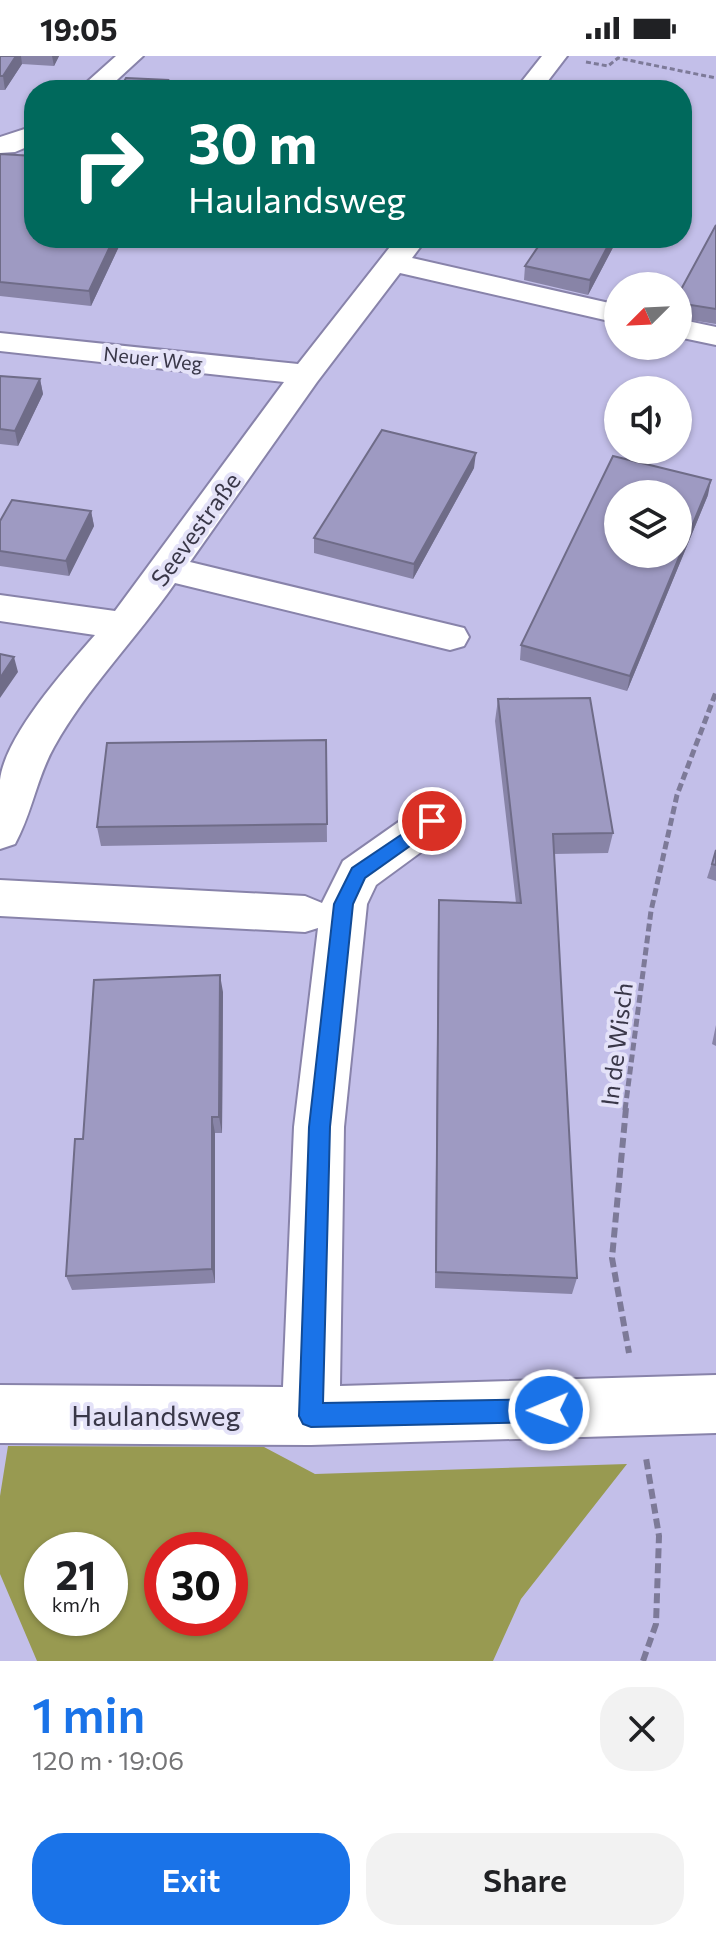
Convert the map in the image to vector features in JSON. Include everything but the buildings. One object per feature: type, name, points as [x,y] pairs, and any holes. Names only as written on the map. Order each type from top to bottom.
[{"type":"street","points":[[103,80],[131,56]]},
{"type":"street","points":[[536,80],[554,57]]},
{"type":"street","points":[[0,145],[24,137]]},
{"type":"street","points":[[403,250],[604,310]]},
{"type":"street","name":"Seevestraße","points":[[0,832],[33,746],[71,688],[125,626],[306,375],[403,250]]},
{"type":"street","points":[[692,331],[716,336]]},
{"type":"street","name":"Neuer Weg","points":[[0,342],[306,375]]},
{"type":"street","points":[[166,569],[450,637]]},
{"type":"street","points":[[0,608],[125,626]]},
{"type":"street","points":[[311,1416],[319,1127],[344,904],[359,873],[432,821]]},
{"type":"street","points":[[0,898],[305,914]]},
{"type":"street","name":"Haulandsweg","points":[[0,1414],[311,1416],[716,1404]]},
{"type":"path","points":[[554,57],[608,66],[618,58],[716,78]]},
{"type":"path","name":"In de Wisch","points":[[643,1661],[656,1624],[659,1536],[612,1258],[622,1136],[651,911],[677,795],[716,692]]},
{"type":"green space","points":[[8,1446],[264,1447],[315,1474],[627,1464],[521,1599],[493,1661],[37,1661],[26,1636],[128,1636],[128,1532],[24,1532],[24,1630],[0,1574],[0,1496]]},
{"type":"route","points":[[432,821],[359,873],[344,904],[319,1127],[311,1416],[549,1410]]}]
